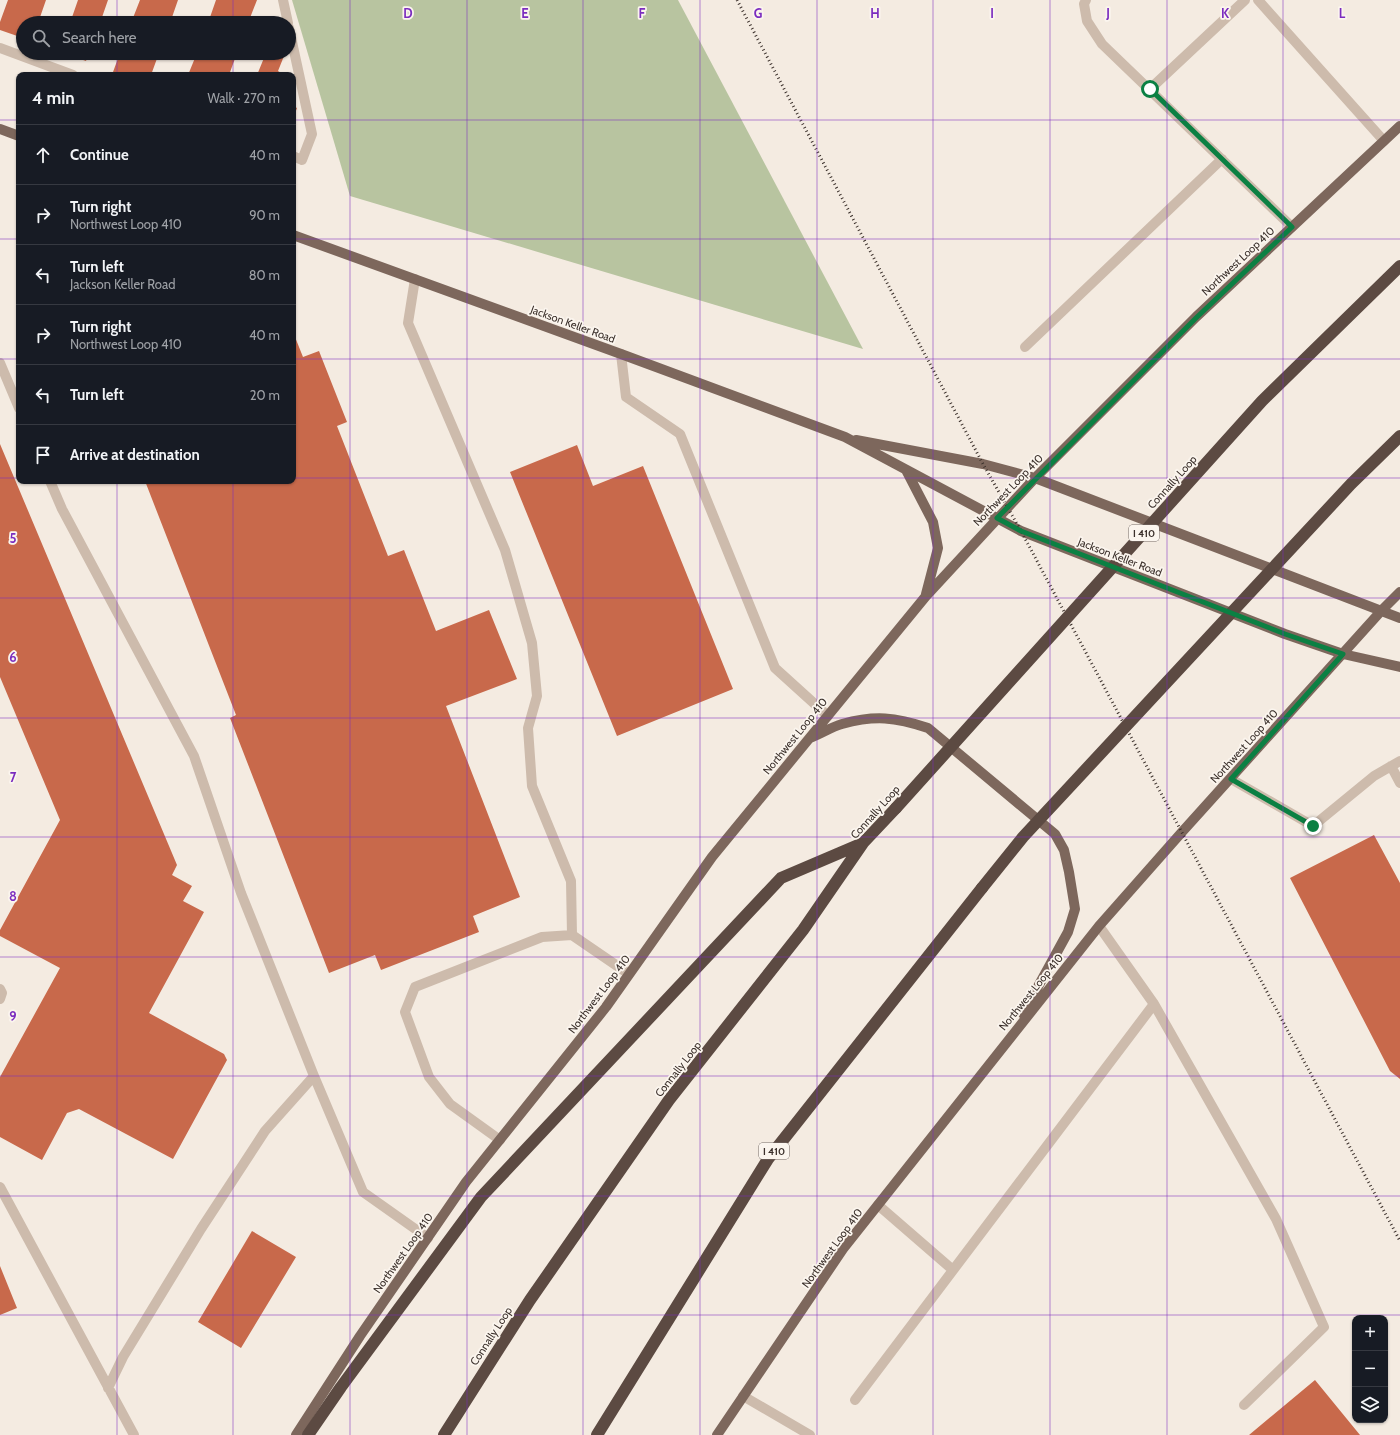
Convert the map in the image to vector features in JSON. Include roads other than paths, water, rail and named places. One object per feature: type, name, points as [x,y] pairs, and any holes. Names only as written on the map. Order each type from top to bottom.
[{"type":"highway","name":"Connally Loop","points":[[444,1435],[530,1300],[670,1100],[803,930],[864,843],[1262,401],[1400,266]]},
{"type":"highway","name":"I 410","points":[[597,1435],[768,1159],[982,888],[1023,837],[1351,484],[1400,436]]},
{"type":"highway","points":[[308,1435],[346,1381],[487,1191],[781,878],[864,843]]},
{"type":"main road","name":"Northwest Loop 410","points":[[296,1435],[360,1336],[466,1182],[606,1007],[712,857],[926,596],[1035,478],[1196,318],[1400,126]]},
{"type":"main road","points":[[0,129],[16,135]]},
{"type":"main road","name":"Jackson Keller Road","points":[[296,236],[845,437],[1028,534],[1262,626],[1343,654],[1400,666]]},
{"type":"main road","name":"Jackson Keller Road","points":[[845,437],[983,464],[1035,478],[1400,618]]},
{"type":"main road","points":[[906,470],[932,522],[938,548],[926,596]]},
{"type":"main road","name":"Northwest Loop 410","points":[[716,1435],[843,1249],[1099,926],[1382,610],[1400,592]]},
{"type":"main road","points":[[808,740],[841,724],[876,717],[905,720],[928,728],[1056,834],[1064,850],[1075,909],[1068,932],[1010,1038]]},
{"type":"lane","points":[[283,0],[286,16]]},
{"type":"lane","points":[[1086,0],[1084,4],[1087,21],[1102,44],[1292,227]]},
{"type":"lane","points":[[1150,89],[1245,0]]},
{"type":"lane","points":[[1258,0],[1384,141]]},
{"type":"lane","points":[[0,48],[16,54]]},
{"type":"lane","points":[[32,60],[65,72]]},
{"type":"lane","points":[[296,60],[312,134],[302,160],[296,157]]},
{"type":"lane","points":[[1025,347],[1222,159]]},
{"type":"lane","points":[[415,279],[408,323],[505,550],[532,643],[537,696],[528,728],[532,786],[571,881],[572,935]]},
{"type":"lane","points":[[621,354],[626,397],[680,434],[775,668],[828,716]]},
{"type":"lane","points":[[1,369],[16,402]]},
{"type":"lane","points":[[51,484],[62,509],[194,756],[242,893],[314,1076],[363,1192],[428,1238]]},
{"type":"lane","points":[[1231,779],[1313,826],[1374,776],[1396,764],[1400,783]]},
{"type":"lane","points":[[1099,926],[1154,1004],[1276,1220],[1324,1327],[1244,1405]]},
{"type":"lane","points":[[500,1140],[450,1104],[430,1077],[405,1012],[415,987],[542,937],[572,935],[629,974]]},
{"type":"lane","points":[[0,989],[2,993],[0,999]]},
{"type":"lane","points":[[855,1400],[1154,1004]]},
{"type":"lane","points":[[108,1388],[123,1357],[201,1230],[265,1131],[314,1076]]},
{"type":"lane","points":[[0,1187],[134,1435]]},
{"type":"lane","points":[[878,1206],[953,1270]]},
{"type":"lane","points":[[743,1396],[810,1435]]},
{"type":"railway","points":[[737,0],[983,464],[1021,531],[1400,1241]]}]
